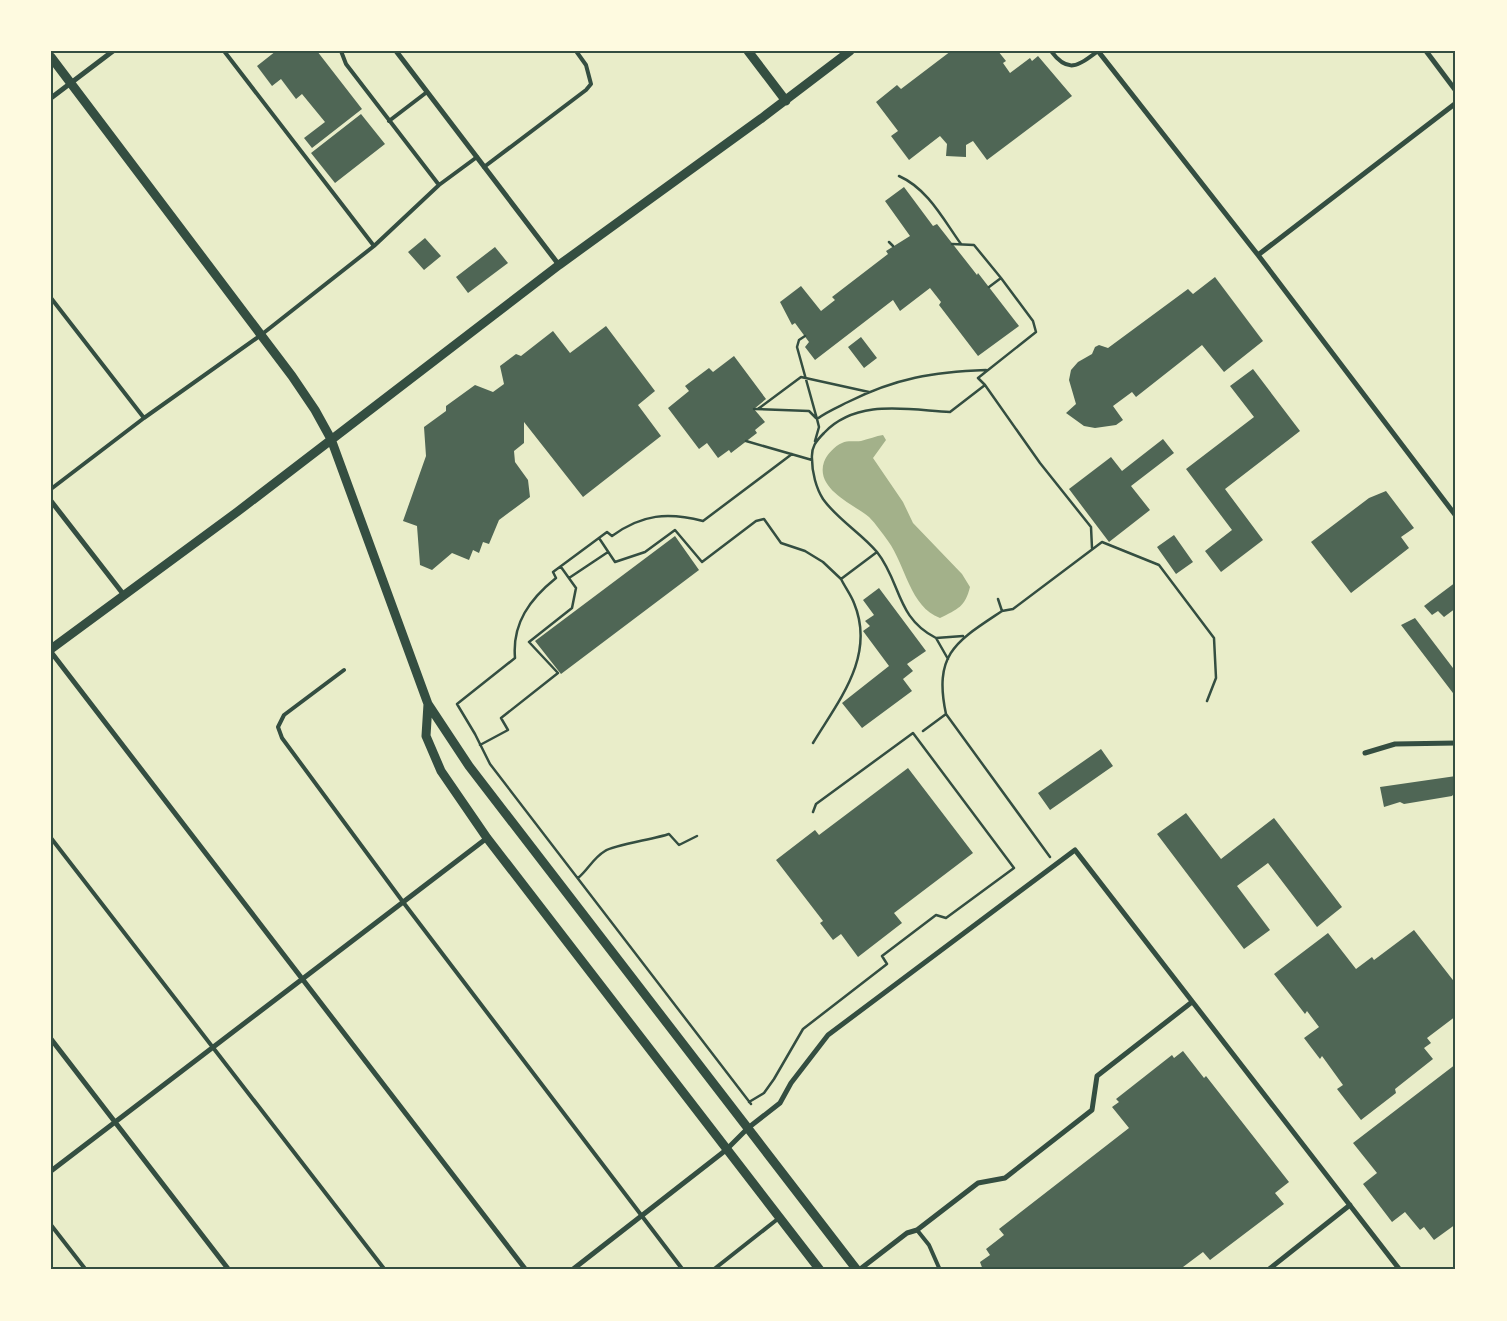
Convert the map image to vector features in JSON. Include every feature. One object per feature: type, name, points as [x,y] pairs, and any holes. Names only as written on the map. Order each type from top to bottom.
[{"type":"street","points":[[51,98],[113,51]]},
{"type":"street","points":[[396,51],[559,265]]},
{"type":"street","points":[[748,51],[786,101]]},
{"type":"street","points":[[526,1270],[51,650],[331,440],[559,265],[786,101],[850,51]]},
{"type":"street","points":[[1098,51],[1258,255],[1456,516]]},
{"type":"street","points":[[1426,51],[1456,91]]},
{"type":"street","points":[[51,57],[315,410],[331,440],[428,704],[469,766],[858,1270],[907,1233],[917,1230],[978,1183],[1005,1178],[1092,1110],[1097,1076],[1192,1002]]},
{"type":"street","points":[[1258,255],[1456,103]]},
{"type":"street","points":[[51,501],[124,596]]},
{"type":"street","points":[[428,704],[426,736],[441,771],[487,838],[820,1270]]},
{"type":"street","points":[[1365,753],[1395,744],[1456,742]]},
{"type":"street","points":[[51,1171],[487,838]]},
{"type":"street","points":[[572,1270],[726,1150],[748,1128],[780,1103],[791,1083],[828,1035],[1075,850],[1400,1270]]},
{"type":"street","points":[[51,1039],[230,1270]]},
{"type":"street","points":[[1268,1270],[1350,1205]]},
{"type":"lane","points":[[224,51],[374,246]]},
{"type":"lane","points":[[341,51],[346,64],[439,185]]},
{"type":"lane","points":[[484,167],[586,90],[591,84],[588,71],[576,51]]},
{"type":"lane","points":[[1051,51],[1059,63],[1071,67],[1083,62],[1098,51]]},
{"type":"lane","points":[[390,121],[427,92]]},
{"type":"lane","points":[[51,489],[144,418],[260,335],[374,246],[439,185],[477,157]]},
{"type":"lane","points":[[51,298],[144,418]]},
{"type":"lane","points":[[344,670],[284,714],[278,727],[282,738],[403,902],[683,1270]]},
{"type":"lane","points":[[51,838],[385,1270]]},
{"type":"lane","points":[[713,1270],[779,1218]]},
{"type":"lane","points":[[51,1225],[86,1270]]},
{"type":"lane","points":[[917,1230],[929,1245],[940,1270]]},
{"type":"path","points":[[899,176],[923,191],[962,244]]},
{"type":"path","points":[[889,242],[893,246]]},
{"type":"path","points":[[952,244],[974,245],[1033,321],[1036,332],[978,378],[985,385],[1040,463],[1091,527],[1092,549]]},
{"type":"path","points":[[990,287],[1000,278]]},
{"type":"path","points":[[805,336],[799,340],[797,347],[819,427],[812,460],[822,496],[877,552],[889,570],[906,612],[925,632],[936,638],[948,659]]},
{"type":"path","points":[[817,419],[869,392],[890,384],[929,373],[988,370]]},
{"type":"path","points":[[758,409],[801,377],[869,392]]},
{"type":"path","points":[[815,441],[840,420],[877,409],[912,408],[950,412],[985,385]]},
{"type":"path","points":[[754,409],[809,411],[817,419]]},
{"type":"path","points":[[746,441],[812,460]]},
{"type":"path","points":[[792,454],[703,521],[672,515],[645,518],[628,525],[612,536],[607,532],[553,572],[556,578],[538,593],[525,610],[518,626],[514,644],[516,658],[457,704],[490,764],[750,1103],[764,1093],[803,1029],[887,964],[882,956],[936,915],[946,918],[1014,868],[912,733],[816,804],[813,812]]},
{"type":"path","points":[[599,538],[615,562],[645,552],[675,530],[702,562],[756,521],[764,519],[781,543],[789,544],[817,558],[841,579],[854,603],[860,643],[854,674],[813,743]]},
{"type":"path","points":[[1055,864],[946,714],[943,689],[944,673],[948,659],[963,636],[1002,611],[1012,609],[1102,542],[1159,565],[1214,638],[1216,678],[1207,702]]},
{"type":"path","points":[[569,578],[608,552]]},
{"type":"path","points":[[841,579],[877,552]]},
{"type":"path","points":[[480,746],[508,730],[500,718],[558,672],[529,642],[572,608],[576,588],[561,567]]},
{"type":"path","points":[[998,599],[1002,611]]},
{"type":"path","points":[[936,638],[963,636]]},
{"type":"path","points":[[923,731],[946,714]]},
{"type":"path","points":[[578,878],[585,872],[588,864],[606,849],[669,834],[679,845],[697,836]]},
{"type":"shaded area","points":[[883,435],[886,440],[873,458],[903,502],[913,523],[962,574],[970,587],[966,599],[960,607],[940,618],[930,613],[922,605],[909,585],[888,541],[869,517],[837,495],[825,480],[823,472],[824,462],[829,453],[837,446],[844,442],[861,441]]},
{"type":"building","points":[[276,51],[317,51],[362,109],[312,148],[304,138],[325,122],[302,94],[296,99],[281,79],[272,86],[257,66]]},
{"type":"building","points":[[951,51],[998,51],[1006,61],[1003,63],[1010,73],[1030,58],[1032,61],[1038,56],[1072,96],[987,160],[973,141],[966,145],[966,157],[946,156],[947,144],[940,136],[909,160],[891,136],[898,131],[876,102],[897,85],[901,89]]},
{"type":"building","points":[[361,114],[385,144],[335,183],[311,153]]},
{"type":"building","points":[[904,187],[933,226],[937,224],[1019,326],[978,356],[939,305],[941,302],[930,288],[900,311],[893,300],[815,360],[805,347],[809,342],[795,323],[792,325],[780,302],[801,286],[821,311],[835,300],[832,297],[888,254],[886,251],[910,236],[885,201]]},
{"type":"building","points":[[425,238],[441,256],[424,270],[408,252]]},
{"type":"building","points":[[495,247],[508,263],[468,293],[456,277]]},
{"type":"building","points":[[1215,277],[1263,341],[1224,372],[1202,345],[1136,397],[1132,392],[1113,406],[1123,420],[1116,425],[1095,428],[1084,426],[1066,413],[1076,404],[1069,380],[1071,370],[1078,362],[1092,354],[1095,347],[1099,345],[1108,348],[1188,289],[1193,294]]},
{"type":"building","points":[[606,326],[655,391],[638,405],[661,436],[583,497],[524,422],[524,443],[514,451],[515,462],[528,480],[530,497],[499,520],[489,544],[483,542],[479,553],[473,550],[469,560],[452,553],[432,570],[420,565],[417,526],[403,521],[426,456],[424,427],[446,411],[446,406],[475,385],[493,392],[504,384],[500,366],[516,354],[521,356],[553,331],[570,353]]},
{"type":"building","points":[[861,337],[877,358],[864,368],[848,347]]},
{"type":"building","points":[[734,356],[766,399],[754,409],[765,422],[755,430],[757,433],[731,453],[729,450],[718,458],[707,443],[699,449],[668,408],[689,391],[685,386],[709,368],[713,372]]},
{"type":"building","points":[[1253,369],[1300,431],[1225,489],[1263,540],[1221,572],[1205,551],[1232,530],[1186,469],[1254,417],[1230,386]]},
{"type":"building","points":[[1163,439],[1174,453],[1131,486],[1150,510],[1109,542],[1069,489],[1111,457],[1122,471]]},
{"type":"building","points":[[1386,491],[1414,528],[1401,537],[1409,548],[1351,593],[1311,542],[1369,498]]},
{"type":"building","points":[[1174,535],[1193,562],[1176,574],[1157,547]]},
{"type":"building","points":[[675,536],[699,570],[561,674],[535,641]]},
{"type":"building","points":[[1456,582],[1456,608],[1444,617],[1438,611],[1432,615],[1424,606]]},
{"type":"building","points":[[879,588],[926,651],[907,664],[913,671],[903,679],[912,691],[862,728],[842,703],[889,666],[863,631],[870,626],[865,621],[874,615],[863,600]]},
{"type":"building","points":[[1415,618],[1456,672],[1456,697],[1401,625]]},
{"type":"building","points":[[1101,749],[1113,766],[1050,810],[1038,793]]},
{"type":"building","points":[[908,768],[973,853],[894,913],[902,923],[858,957],[841,934],[833,940],[820,923],[823,921],[776,860],[815,830],[819,835]]},
{"type":"building","points":[[1456,776],[1456,791],[1452,796],[1404,804],[1400,802],[1384,807],[1380,787]]},
{"type":"building","points":[[1186,813],[1221,859],[1274,818],[1342,907],[1317,927],[1268,863],[1237,886],[1270,930],[1244,949],[1157,834]]},
{"type":"building","points":[[1414,930],[1456,984],[1456,1016],[1427,1038],[1431,1043],[1424,1048],[1433,1059],[1395,1089],[1396,1093],[1361,1120],[1337,1089],[1343,1085],[1322,1056],[1320,1059],[1304,1038],[1319,1027],[1307,1011],[1305,1014],[1274,974],[1328,933],[1356,969],[1372,957],[1374,960]]},
{"type":"building","points":[[1183,1051],[1204,1078],[1206,1076],[1289,1182],[1275,1193],[1284,1204],[1210,1260],[1203,1252],[1179,1270],[983,1270],[980,1262],[990,1255],[986,1249],[1004,1235],[999,1229],[1129,1128],[1112,1107],[1119,1102],[1116,1099],[1172,1055],[1174,1058]]},
{"type":"building","points":[[1456,1064],[1456,1205],[1453,1207],[1456,1210],[1456,1224],[1434,1240],[1424,1227],[1420,1230],[1405,1212],[1392,1222],[1363,1184],[1377,1173],[1353,1143]]}]
